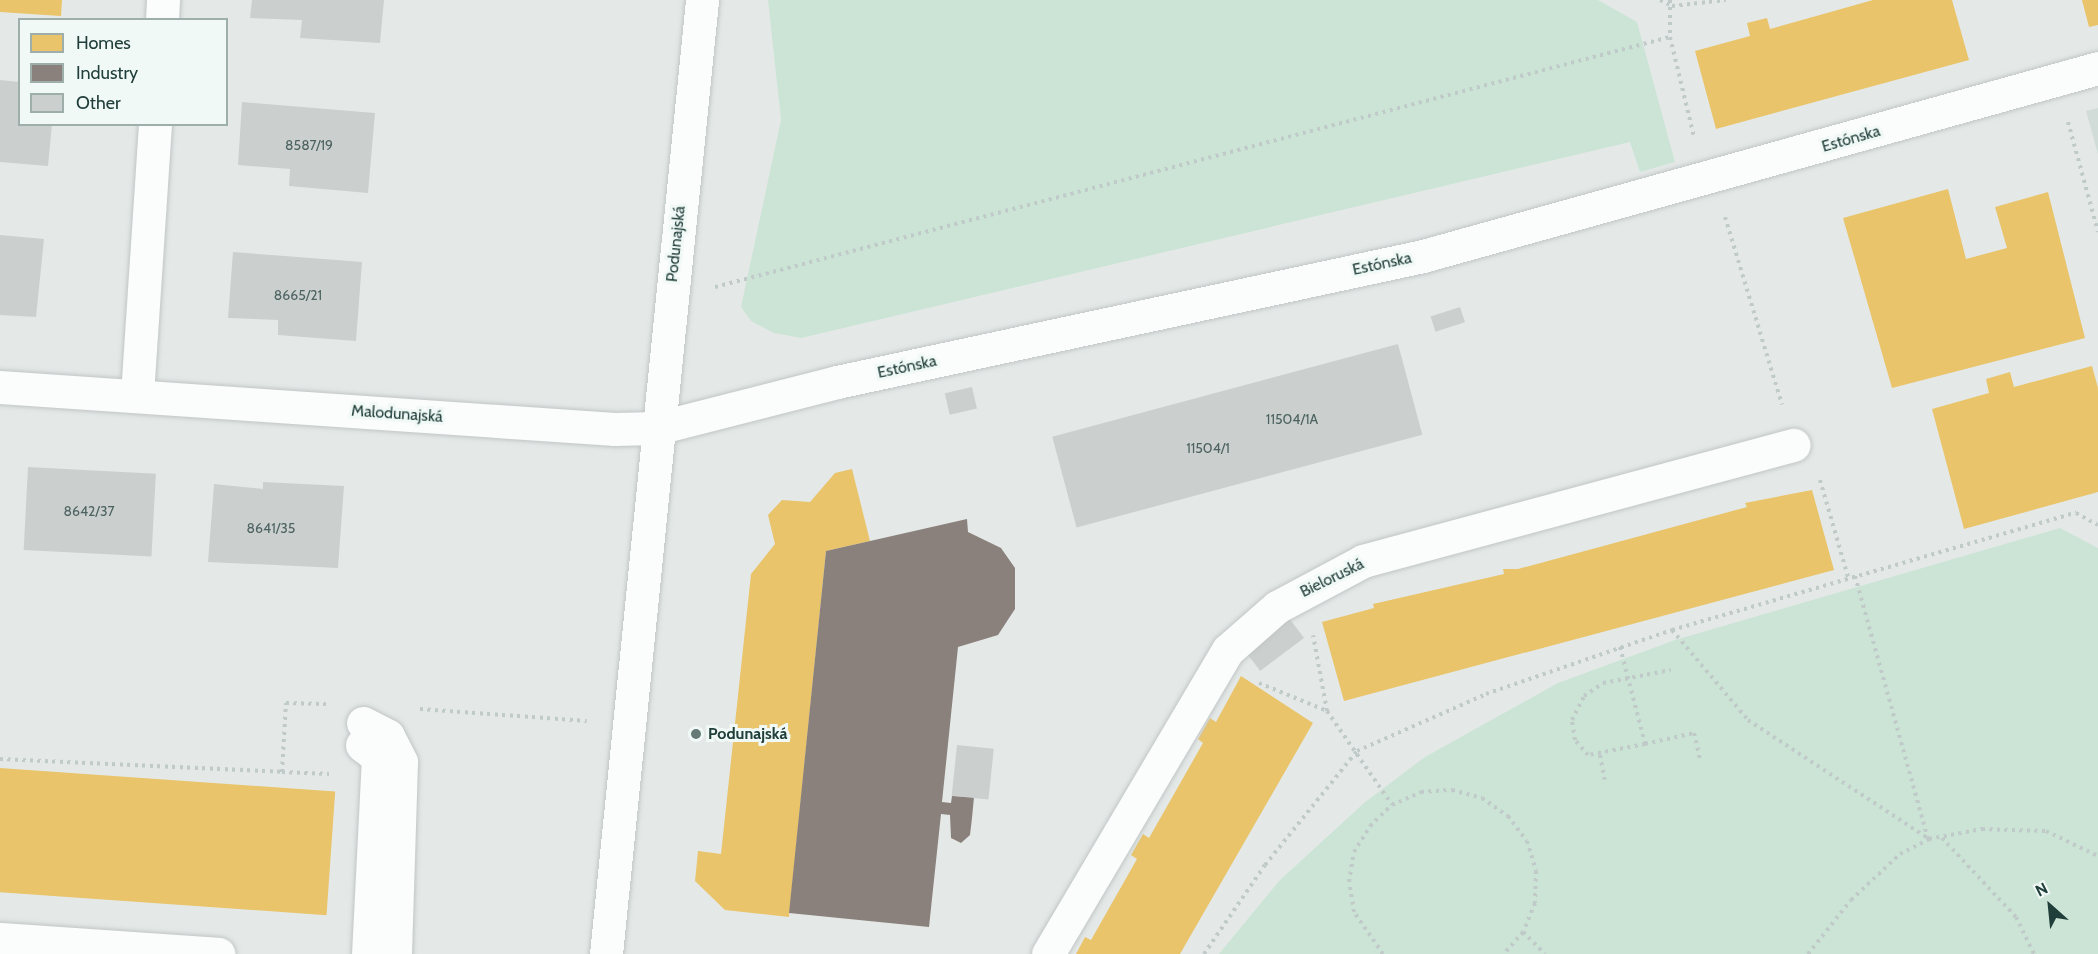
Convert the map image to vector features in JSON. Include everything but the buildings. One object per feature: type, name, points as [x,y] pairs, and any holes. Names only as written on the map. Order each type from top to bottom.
[{"type":"street","points":[[162,18],[163,0]]},
{"type":"street","name":"Podunajská","points":[[606,954],[657,428],[702,0]]},
{"type":"street","name":"Estónska","points":[[657,428],[837,382],[1423,256],[1712,180],[2056,78],[2098,68]]},
{"type":"street","points":[[137,395],[155,126]]},
{"type":"street","name":"Malodunajská","points":[[0,387],[615,429],[657,428]]},
{"type":"street","name":"Bieloruská","points":[[1048,954],[1228,650],[1296,596],[1363,561],[1794,446]]},
{"type":"street","points":[[368,954],[378,757],[363,734],[388,736],[401,762],[395,954]]},
{"type":"street","points":[[0,939],[218,954]]},
{"type":"path","points":[[1660,0],[1672,6],[1726,0]]},
{"type":"path","points":[[1670,0],[1672,6],[1670,37],[1697,150]]},
{"type":"path","points":[[712,288],[1670,37]]},
{"type":"path","points":[[2056,78],[2098,232]]},
{"type":"path","points":[[1722,205],[1794,446],[1809,442],[1848,577]]},
{"type":"path","points":[[1204,954],[1265,865],[1358,751],[1486,694],[1672,630],[1848,577],[2076,513],[2098,525]]},
{"type":"path","points":[[1855,576],[1929,839]]},
{"type":"path","points":[[1296,596],[1318,644],[1327,711]]},
{"type":"path","points":[[1672,630],[1748,720],[1929,839]]},
{"type":"path","points":[[1620,647],[1645,744]]},
{"type":"path","points":[[1228,650],[1258,682],[1327,711],[1358,751],[1392,805]]},
{"type":"path","points":[[1671,670],[1627,675],[1584,696],[1572,720],[1575,740],[1588,755],[1600,755],[1694,733],[1700,760]]},
{"type":"path","points":[[0,759],[282,772],[286,703],[337,704]]},
{"type":"path","points":[[417,709],[590,721]]},
{"type":"path","points":[[1600,755],[1605,780]]},
{"type":"path","points":[[1383,954],[1354,912],[1349,882],[1354,852],[1370,826],[1392,805],[1421,792],[1452,790],[1482,798],[1508,816],[1527,841],[1536,871],[1535,903],[1523,932],[1504,954]]},
{"type":"path","points":[[1808,954],[1851,900],[1900,854],[1929,839],[1982,829],[2046,831],[2098,856]]},
{"type":"path","points":[[1941,838],[2016,917],[2034,954]]},
{"type":"path","points":[[1523,932],[1545,954]]},
{"type":"shaded area","points":[[2098,108],[2098,154],[2086,111]]},
{"type":"green space","points":[[768,0],[1598,0],[1637,22],[1675,162],[1640,172],[1630,142],[801,338],[774,333],[751,321],[741,307],[781,120]]},
{"type":"green space","points":[[2060,528],[2098,548],[2098,954],[1219,954],[1279,881],[1364,803],[1425,757],[1558,683],[1675,640]]},
{"type":"place","name":"Podunajská","points":[[696,734]]}]
